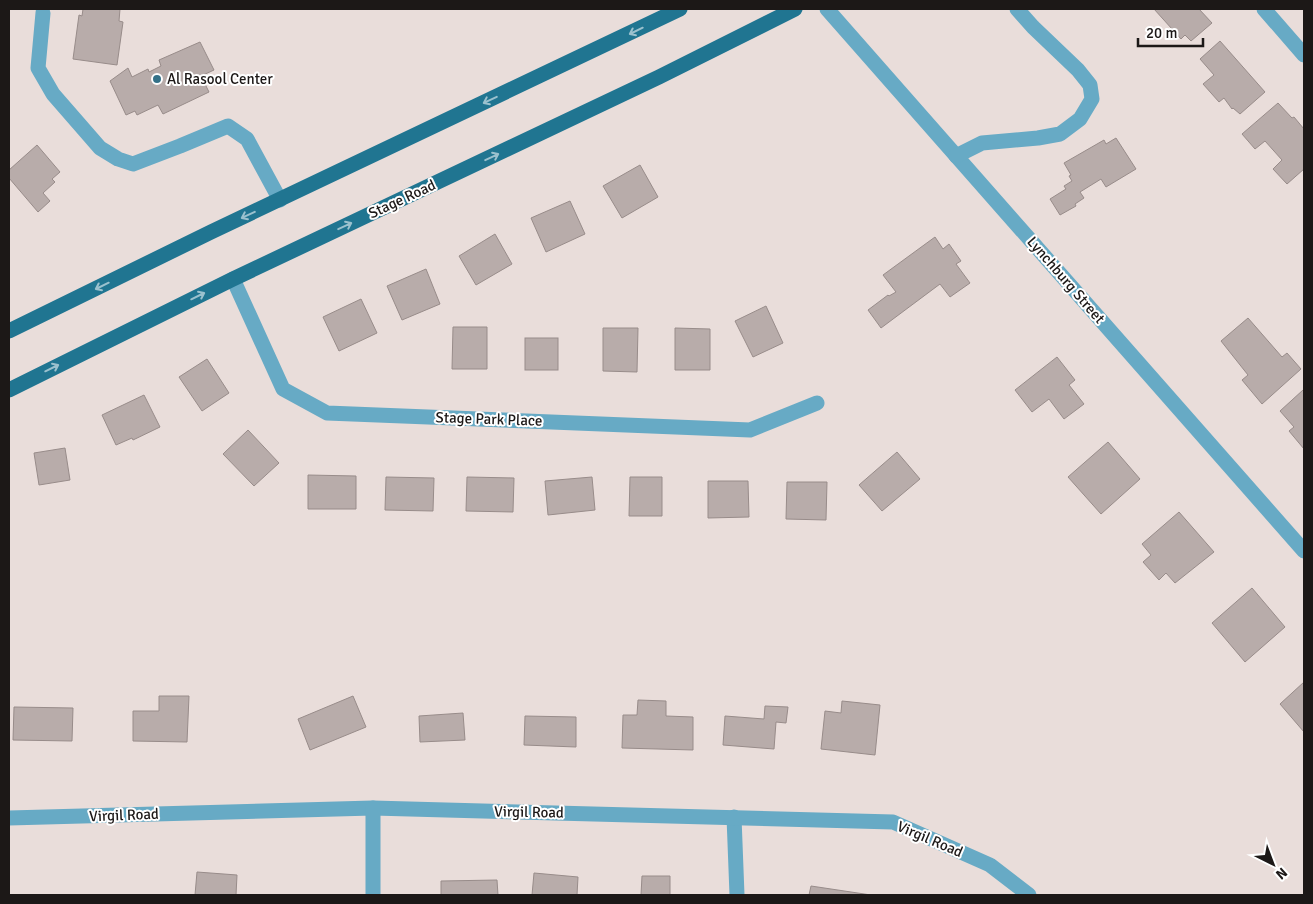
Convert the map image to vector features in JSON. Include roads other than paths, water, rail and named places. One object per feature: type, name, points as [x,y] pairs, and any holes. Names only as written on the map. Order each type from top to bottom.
[{"type":"main road","points":[[9,331],[680,9]]},
{"type":"main road","name":"Stage Road","points":[[9,390],[234,279],[659,77],[795,9]]},
{"type":"street","name":"Lynchburg Street","points":[[827,9],[1304,551]]},
{"type":"street","points":[[956,156],[982,143],[1060,134],[1080,118],[1092,100],[1090,85],[1078,70],[1032,27],[1017,9]]},
{"type":"street","points":[[1264,9],[1304,55]]},
{"type":"street","points":[[43,13],[38,68],[53,94],[100,148],[118,159],[132,164],[228,126],[247,139],[280,200]]},
{"type":"street","name":"Stage Park Place","points":[[234,279],[283,390],[326,413],[750,430],[817,403]]},
{"type":"street","points":[[373,808],[373,895]]},
{"type":"street","name":"Virgil Road","points":[[9,818],[373,808],[893,822],[990,865],[1029,895]]},
{"type":"street","points":[[734,817],[737,895]]},
{"type":"place","name":"Al Rasool Center","points":[[157,79]]}]
